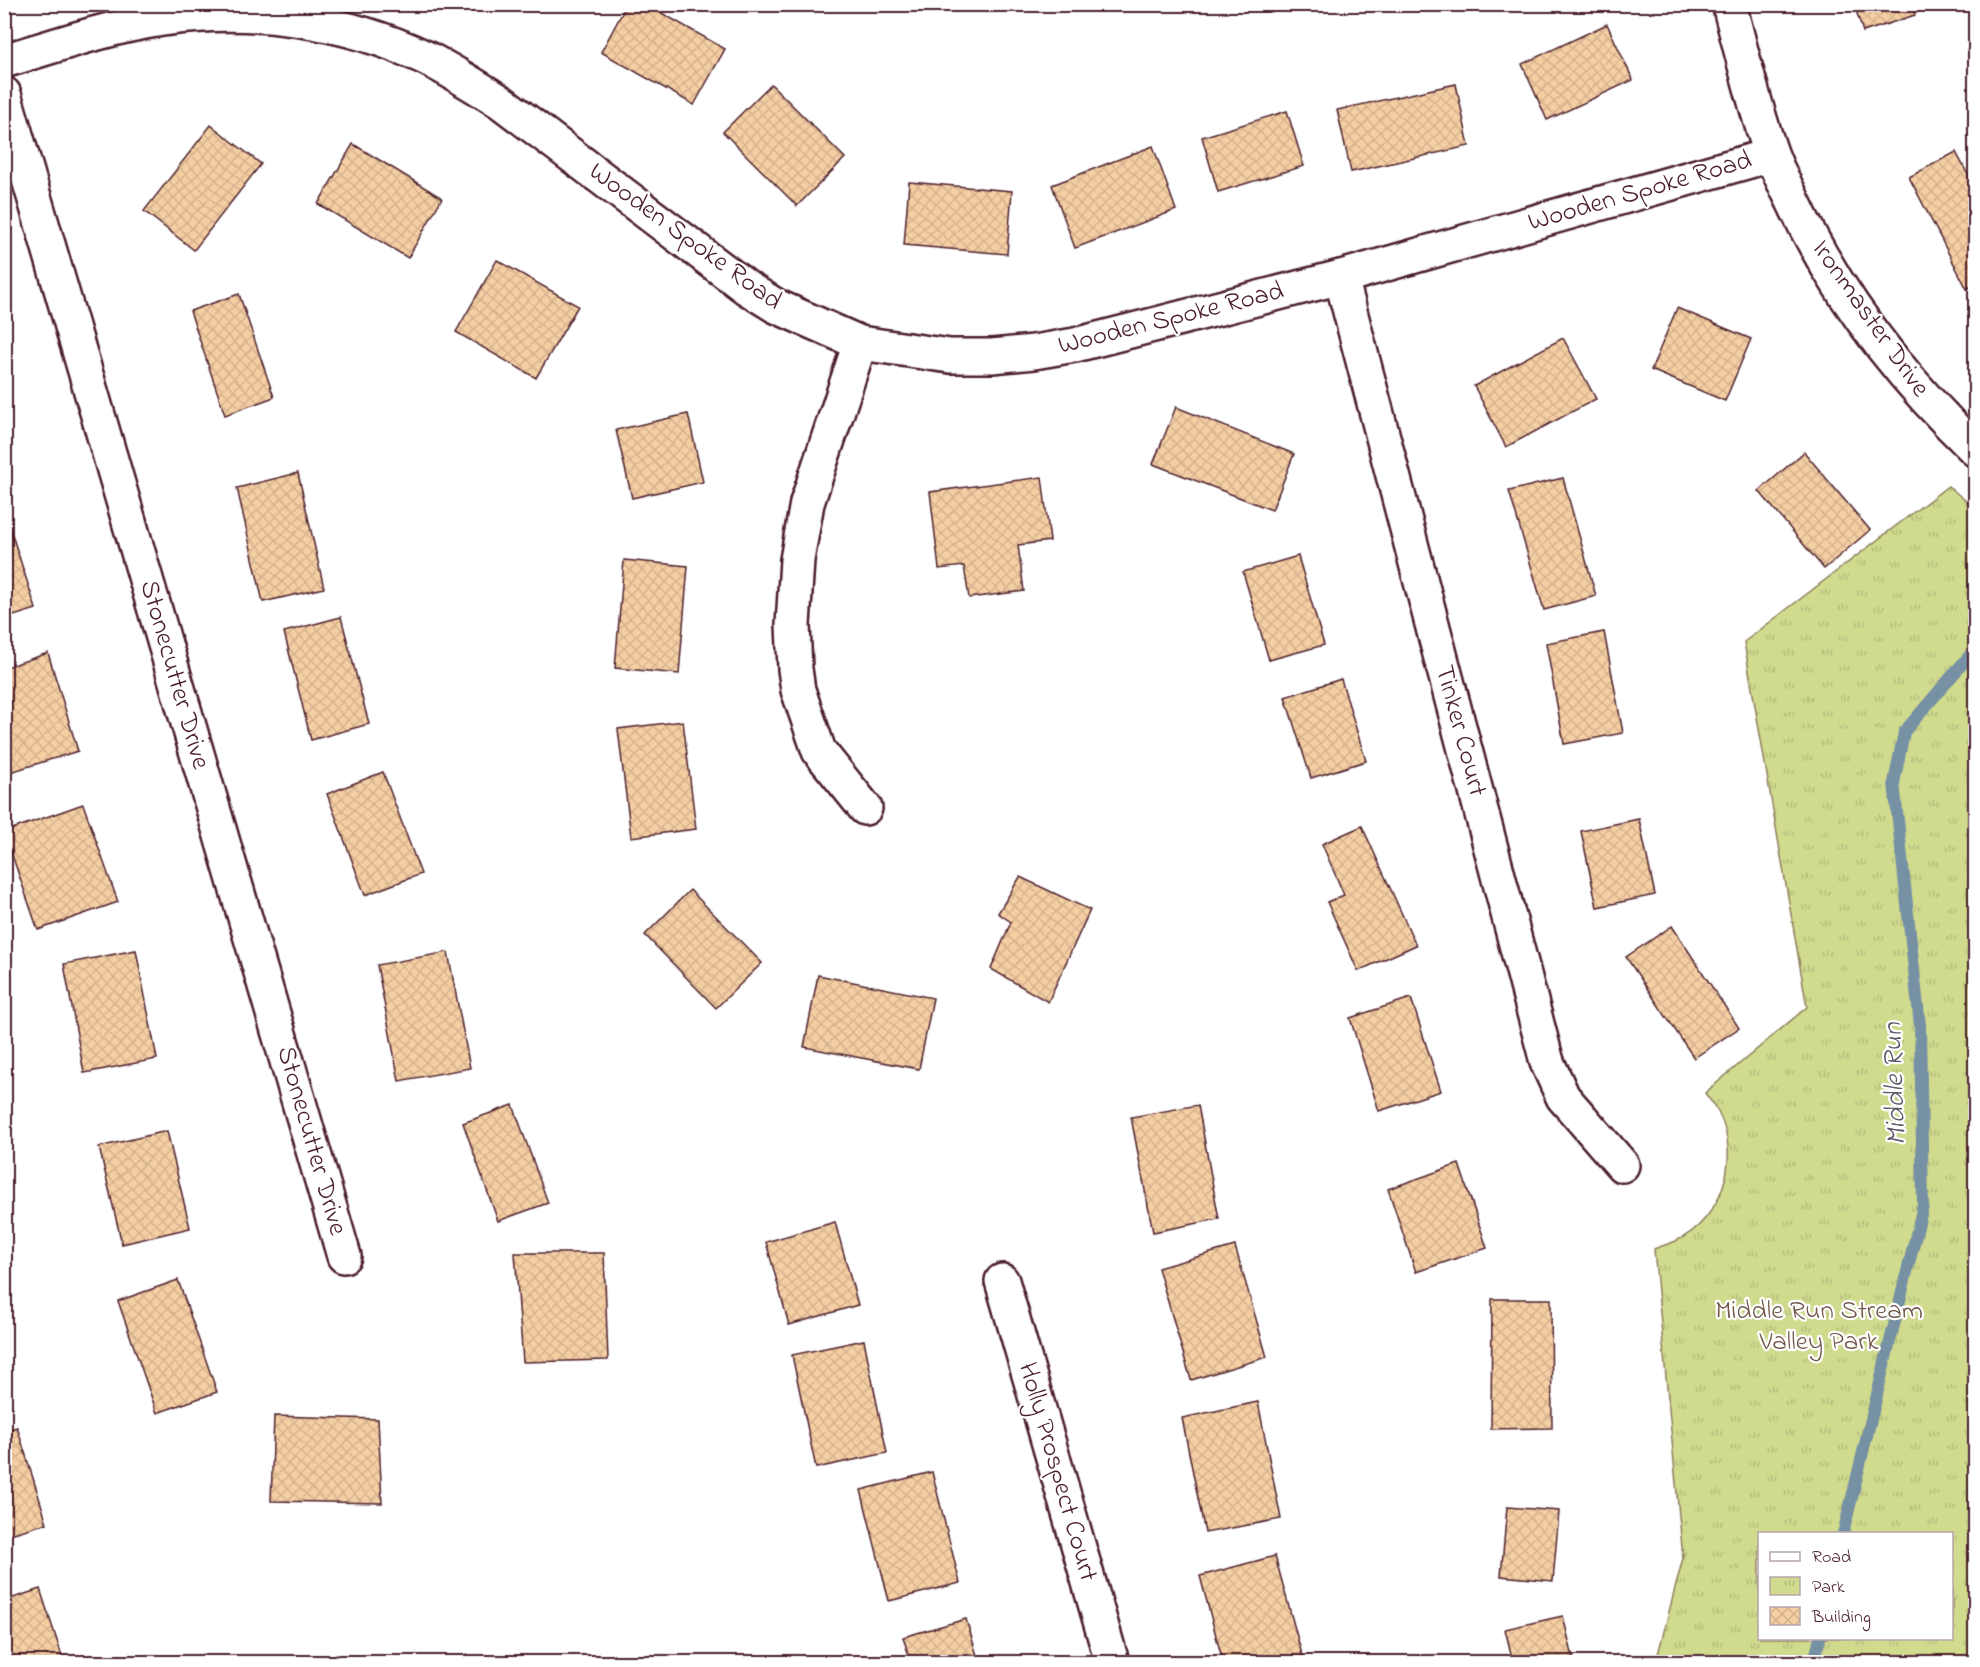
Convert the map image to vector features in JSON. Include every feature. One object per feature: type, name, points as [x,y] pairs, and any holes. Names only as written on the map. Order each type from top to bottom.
[{"type":"street","name":"Ironmaster Drive","points":[[1729,4],[1772,155],[1806,229],[1832,275],[1894,364],[1937,413],[1976,450]]},
{"type":"street","name":"Wooden Spoke Road","points":[[4,61],[119,27],[164,18],[230,14],[296,19],[343,29],[385,42],[425,58],[501,102],[747,288],[777,306],[860,343],[950,356],[992,356],[1075,345],[1341,276],[1772,155]]},
{"type":"street","name":"Stonecutter Drive","points":[[4,94],[344,1256]]},
{"type":"street","name":"Tinker Court","points":[[1341,276],[1547,1062],[1563,1097],[1622,1165]]},
{"type":"street","points":[[860,343],[807,502],[797,560],[793,625],[798,690],[819,751],[865,808]]},
{"type":"street","name":"Holly Prospect Court","points":[[1002,1281],[1112,1662]]},
{"type":"green space","name":"Middle Run Stream Valley Park","points":[[1948,486],[1976,509],[1975,1662],[1656,1662],[1683,1558],[1654,1249],[1676,1241],[1692,1231],[1716,1203],[1723,1186],[1728,1148],[1725,1130],[1718,1112],[1705,1093],[1807,1007],[1744,642]]},
{"type":"building","points":[[627,4],[646,4],[725,49],[694,105],[601,52]]},
{"type":"building","points":[[1854,4],[1911,4],[1915,15],[1863,32]]},
{"type":"building","points":[[1607,24],[1633,80],[1547,120],[1522,64]]},
{"type":"building","points":[[771,84],[845,158],[797,206],[723,132]]},
{"type":"building","points":[[1456,84],[1469,146],[1351,172],[1337,110]]},
{"type":"building","points":[[1287,111],[1304,166],[1218,192],[1202,137]]},
{"type":"building","points":[[211,125],[261,164],[194,250],[144,211]]},
{"type":"building","points":[[353,144],[442,198],[408,258],[318,204]]},
{"type":"building","points":[[1153,146],[1176,210],[1075,248],[1052,185]]},
{"type":"building","points":[[1956,152],[1976,190],[1976,284],[1967,289],[1909,177]]},
{"type":"building","points":[[909,182],[1012,191],[1007,254],[904,245]]},
{"type":"building","points":[[497,260],[578,306],[536,378],[456,332]]},
{"type":"building","points":[[239,294],[274,397],[225,415],[190,311]]},
{"type":"building","points":[[1677,308],[1751,339],[1725,401],[1651,370]]},
{"type":"building","points":[[1563,338],[1596,399],[1506,447],[1474,386]]},
{"type":"building","points":[[1176,407],[1294,454],[1272,510],[1153,464]]},
{"type":"building","points":[[688,414],[703,482],[632,498],[616,430]]},
{"type":"building","points":[[1804,452],[1870,530],[1824,569],[1759,491]]},
{"type":"building","points":[[298,473],[324,588],[263,602],[237,488]]},
{"type":"building","points":[[1042,477],[1050,541],[1018,545],[1024,591],[969,598],[964,566],[939,569],[930,492]]},
{"type":"building","points":[[1563,478],[1596,596],[1544,610],[1509,491]]},
{"type":"building","points":[[4,513],[36,609],[4,619]]},
{"type":"building","points":[[1298,556],[1324,645],[1269,660],[1243,572]]},
{"type":"building","points":[[624,560],[688,566],[679,674],[615,668]]},
{"type":"building","points":[[341,617],[369,724],[311,740],[284,632]]},
{"type":"building","points":[[1604,632],[1623,733],[1564,744],[1546,643]]},
{"type":"building","points":[[48,653],[78,751],[4,774],[4,668]]},
{"type":"building","points":[[1341,679],[1366,761],[1311,778],[1285,697]]},
{"type":"building","points":[[683,721],[696,829],[631,837],[618,729]]},
{"type":"building","points":[[383,772],[421,874],[365,895],[327,794]]},
{"type":"building","points":[[83,804],[118,902],[38,930],[4,832]]},
{"type":"building","points":[[1639,819],[1655,895],[1597,907],[1581,831]]},
{"type":"building","points":[[1362,826],[1416,945],[1358,971],[1327,902],[1344,895],[1322,844]]},
{"type":"building","points":[[1020,877],[1090,910],[1048,1002],[991,969],[1011,922],[998,913]]},
{"type":"building","points":[[690,890],[762,963],[716,1008],[645,935]]},
{"type":"building","points":[[1672,926],[1739,1028],[1694,1058],[1626,957]]},
{"type":"building","points":[[136,950],[157,1059],[84,1073],[64,964]]},
{"type":"building","points":[[448,952],[470,1068],[399,1081],[377,965]]},
{"type":"building","points":[[818,975],[933,998],[919,1069],[804,1047]]},
{"type":"building","points":[[1411,998],[1441,1091],[1379,1111],[1350,1018]]},
{"type":"building","points":[[513,1105],[548,1203],[498,1221],[463,1123]]},
{"type":"building","points":[[1198,1105],[1219,1219],[1153,1232],[1131,1117]]},
{"type":"building","points":[[167,1131],[190,1228],[122,1244],[99,1147]]},
{"type":"building","points":[[1459,1164],[1487,1248],[1416,1272],[1388,1189]]},
{"type":"building","points":[[835,1222],[858,1305],[789,1325],[766,1242]]},
{"type":"building","points":[[1235,1246],[1267,1357],[1191,1380],[1158,1268]]},
{"type":"building","points":[[515,1253],[604,1253],[608,1360],[523,1362]]},
{"type":"building","points":[[178,1280],[217,1392],[157,1413],[118,1301]]},
{"type":"building","points":[[1492,1299],[1551,1299],[1552,1428],[1491,1429]]},
{"type":"building","points":[[864,1340],[887,1453],[816,1468],[792,1355]]},
{"type":"building","points":[[1258,1402],[1281,1519],[1205,1533],[1182,1418]]},
{"type":"building","points":[[274,1416],[378,1419],[382,1503],[271,1501]]},
{"type":"building","points":[[17,1427],[47,1523],[4,1536],[4,1431]]},
{"type":"building","points":[[932,1472],[960,1583],[889,1601],[861,1490]]},
{"type":"building","points":[[1507,1507],[1559,1511],[1553,1581],[1501,1576]]},
{"type":"building","points":[[1275,1556],[1304,1662],[1223,1662],[1200,1576]]},
{"type":"building","points":[[40,1589],[64,1662],[4,1662],[4,1601]]},
{"type":"building","points":[[1563,1616],[1574,1662],[1513,1662],[1505,1629]]},
{"type":"building","points":[[966,1619],[979,1662],[911,1662],[903,1637]]},
{"type":"waterway","name":"Middle Run","points":[[1843,1532],[1923,1206],[1920,1026],[1894,783],[1904,732],[1970,655],[1976,652]]},
{"type":"waterway","name":"Middle Run","points":[[1814,1662],[1820,1640]]}]
